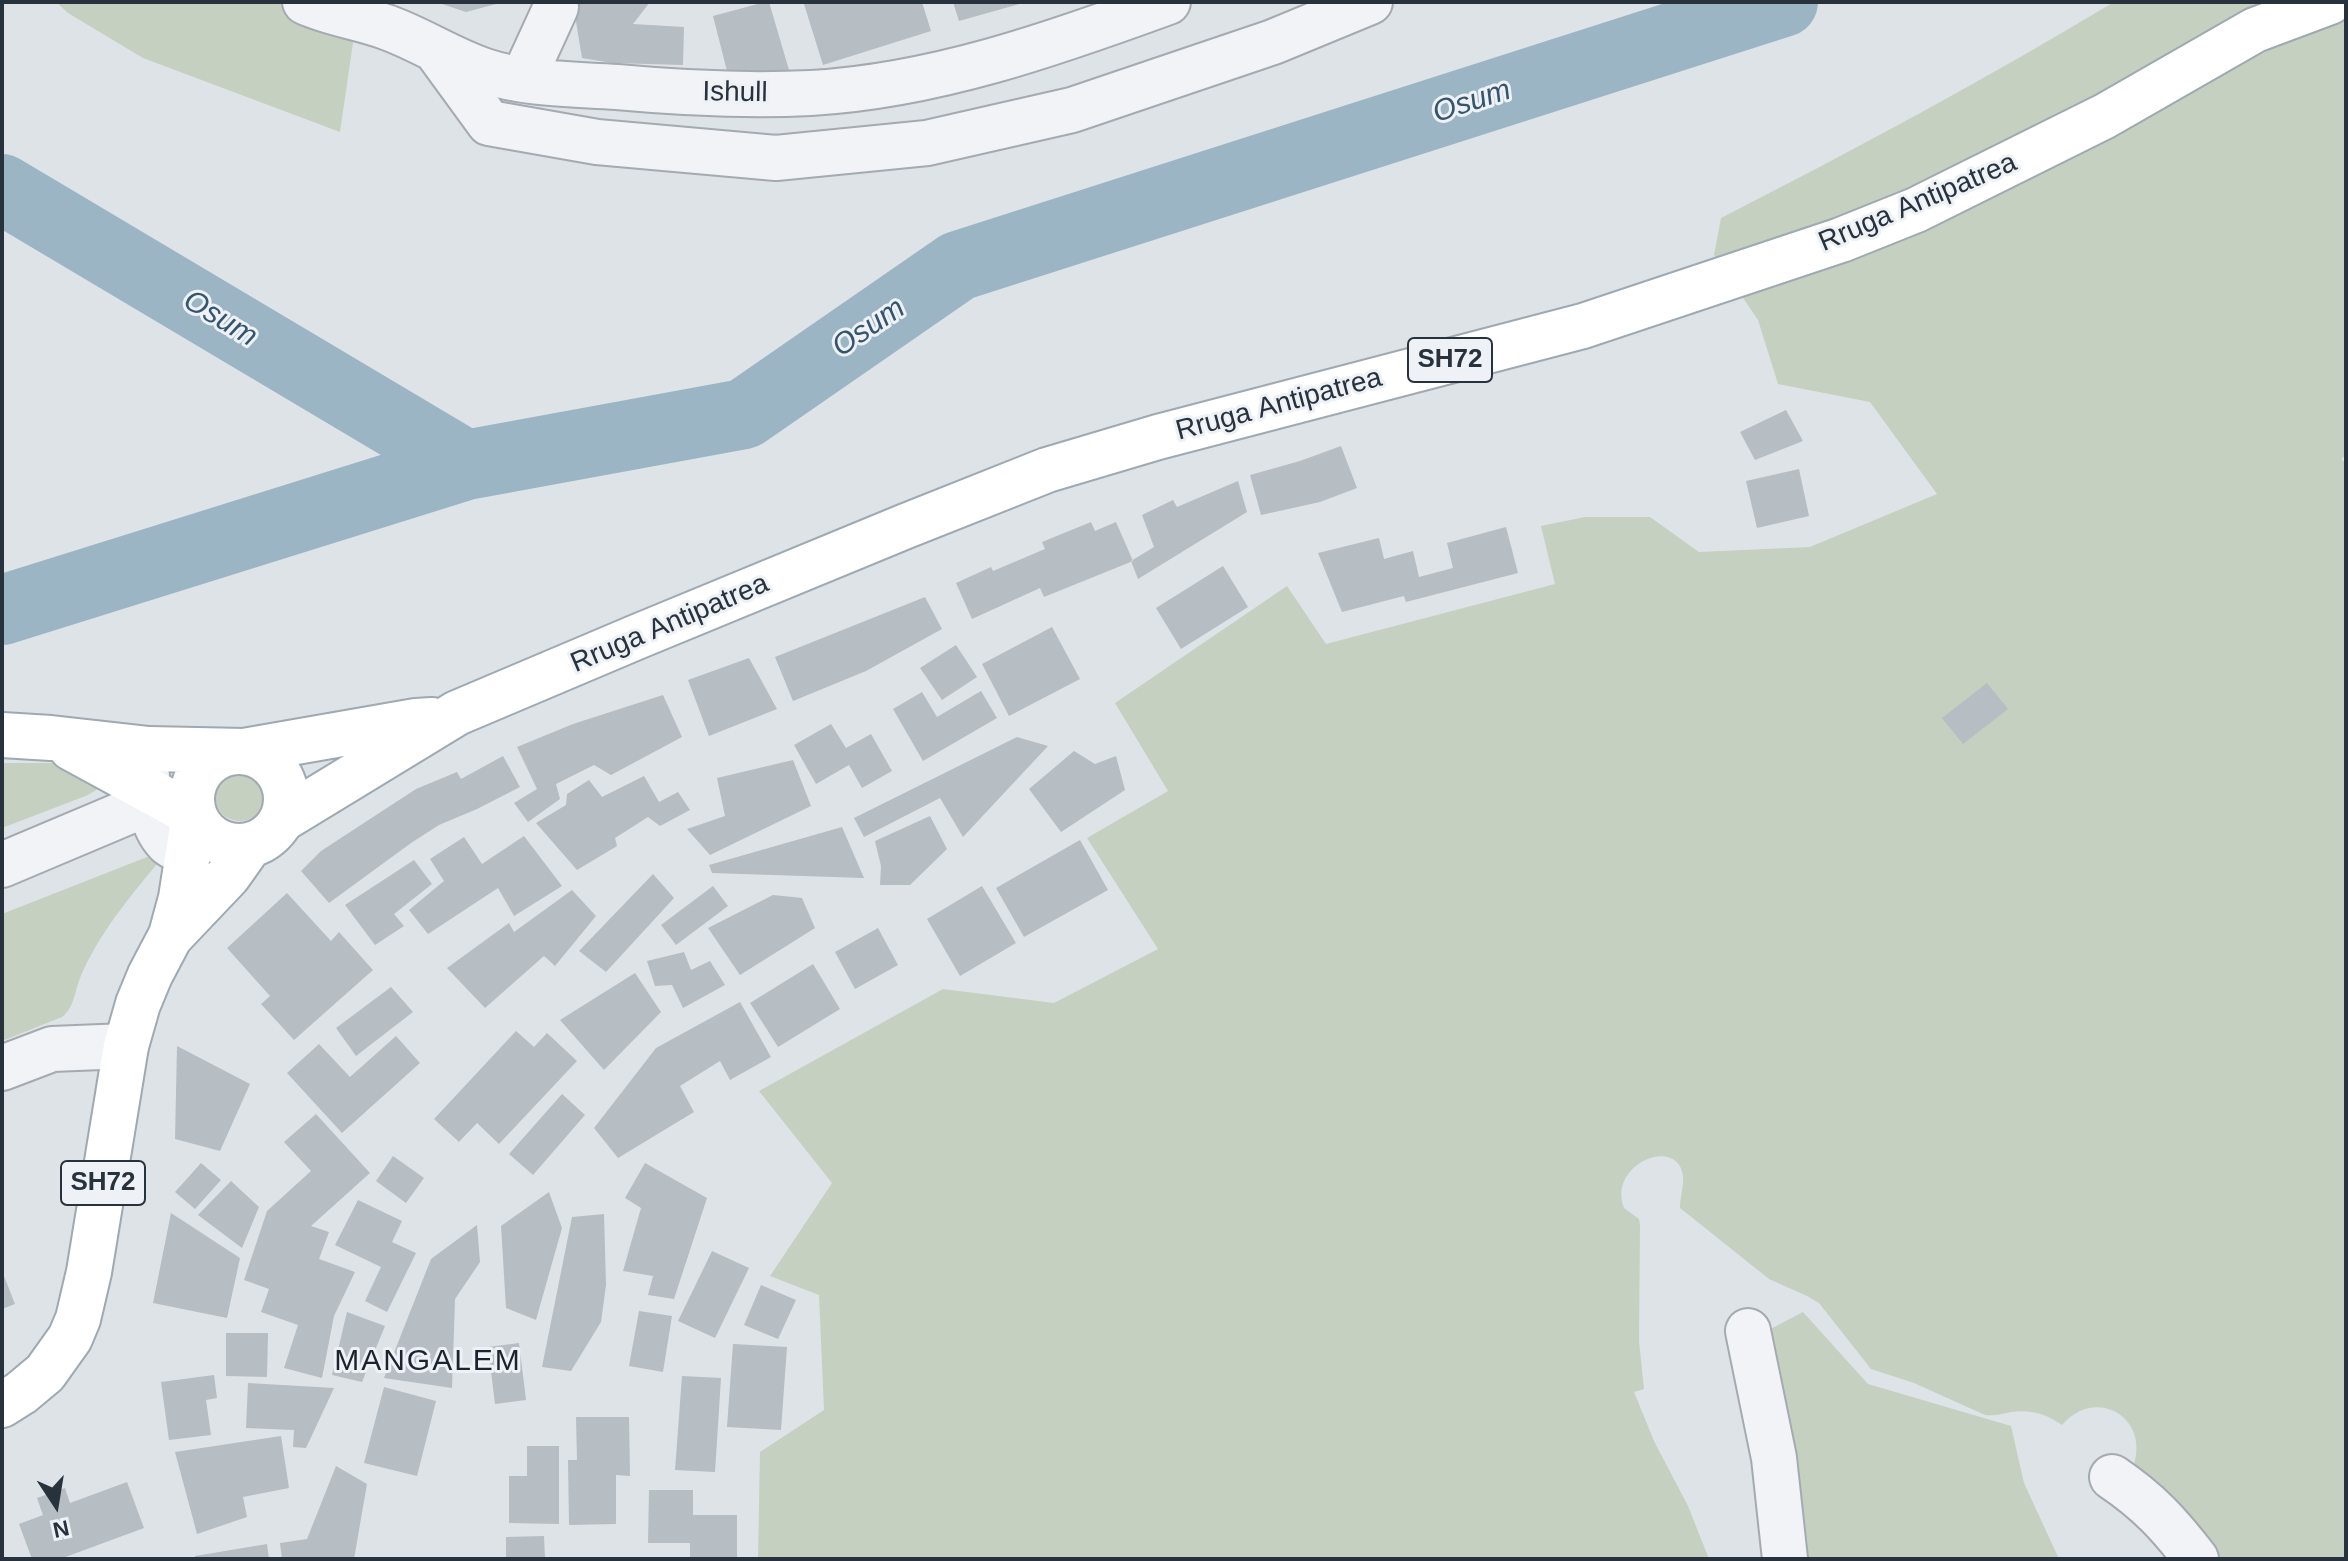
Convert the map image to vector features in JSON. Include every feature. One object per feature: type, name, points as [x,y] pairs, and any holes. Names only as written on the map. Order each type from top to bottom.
[{"type":"main road","name":"Rruga Antipatrea","points":[[2,1405],[45,1373],[70,1338],[78,1319],[89,1272],[126,1046],[138,1004],[170,937],[266,832],[457,713],[1047,470],[1158,437],[1583,326],[1841,240],[1916,210],[2093,123],[2255,30],[2330,2]]},
{"type":"main road","name":"SH72","points":[[170,937],[181,898],[191,834],[192,794],[196,779],[215,758],[229,752],[431,720],[457,713]]},
{"type":"main road","points":[[2,735],[51,738],[148,780],[191,834],[207,834],[227,845],[266,832],[287,804],[281,775],[271,763],[244,751],[148,780]]},
{"type":"street","name":"Ishull","points":[[305,2],[390,28],[486,72],[523,79],[726,94],[813,93],[891,83],[961,68],[1077,36],[1149,5]]},
{"type":"street","points":[[435,49],[489,123],[597,142],[776,158],[927,143],[1072,110],[1273,42],[1370,2]]},
{"type":"street","points":[[523,79],[556,7]]},
{"type":"street","points":[[2,865],[148,780]]},
{"type":"street","points":[[2,1068],[52,1049],[126,1046]]},
{"type":"street","points":[[1748,1331],[1774,1458],[1785,1559]]},
{"type":"street","points":[[2112,1477],[2142,1497],[2196,1559]]},
{"type":"green space","points":[[56,2],[279,2],[354,36],[340,132],[143,58],[68,13]]},
{"type":"green space","points":[[2114,2],[2346,2],[2346,455],[2341,459],[2346,463],[2346,1559],[2199,1559],[2133,1467],[2137,1449],[2134,1434],[2117,1413],[2104,1408],[2090,1408],[2076,1413],[2062,1425],[2032,1412],[1985,1415],[1914,1383],[1871,1369],[1819,1303],[1769,1279],[1680,1208],[1683,1176],[1678,1164],[1669,1158],[1658,1157],[1645,1160],[1634,1168],[1625,1179],[1621,1192],[1624,1208],[1639,1219],[1640,1225],[1639,1341],[1644,1389],[1634,1392],[1654,1441],[1688,1506],[1709,1559],[758,1559],[760,1452],[824,1410],[819,1295],[770,1276],[832,1183],[759,1091],[943,989],[1054,1003],[1158,949],[1087,838],[1168,791],[1115,703],[1287,586],[1326,644],[1555,584],[1541,526],[1585,517],[1650,517],[1699,552],[1810,547],[1937,494],[1870,402],[1778,384],[1758,320],[1714,255],[1721,218],[1919,113]]},
{"type":"green space","points":[[2,763],[71,763],[100,784],[88,795],[2,828]]},
{"type":"green space","points":[[240,769],[258,777],[266,795],[258,813],[240,821],[222,813],[214,795],[222,777]]},
{"type":"green space","points":[[170,848],[98,942],[66,1013],[2,1041],[2,914]]},
{"type":"green space","points":[[1803,1312],[1868,1384],[2011,1426],[2024,1483],[2059,1559],[1795,1559],[1759,1335]]},
{"type":"building","points":[[436,2],[500,2],[500,3],[466,12]]},
{"type":"building","points":[[580,2],[650,2],[633,24],[684,27],[683,65],[612,63],[582,58],[574,9]]},
{"type":"building","points":[[769,2],[789,70],[728,75],[713,16]]},
{"type":"building","points":[[922,2],[931,31],[823,65],[804,4]]},
{"type":"building","points":[[953,2],[1023,2],[1023,3],[959,21]]},
{"type":"building","points":[[1786,410],[1803,441],[1755,460],[1740,432]]},
{"type":"building","points":[[1341,446],[1357,488],[1320,502],[1261,515],[1250,475]]},
{"type":"building","points":[[1799,469],[1809,516],[1757,528],[1746,481]]},
{"type":"building","points":[[1238,481],[1247,512],[1138,579],[1131,561],[1154,547],[1142,515],[1173,500],[1177,507]]},
{"type":"building","points":[[1091,522],[1095,531],[1116,522],[1133,561],[1044,597],[1040,588],[972,619],[956,583],[991,567],[993,571],[1045,549],[1042,542]]},
{"type":"building","points":[[1506,527],[1518,573],[1406,602],[1404,596],[1342,612],[1318,553],[1379,538],[1384,559],[1413,551],[1419,577],[1453,568],[1447,543]]},
{"type":"building","points":[[1223,566],[1248,607],[1181,649],[1156,608]]},
{"type":"building","points":[[925,597],[942,629],[866,671],[793,701],[775,657]]},
{"type":"building","points":[[1052,627],[1080,679],[1009,716],[982,664]]},
{"type":"building","points":[[956,645],[977,677],[942,700],[920,668]]},
{"type":"building","points":[[749,658],[777,709],[709,736],[688,680]]},
{"type":"building","points":[[1987,683],[2008,709],[1963,744],[1942,718]]},
{"type":"building","points":[[981,691],[997,718],[923,761],[893,709],[922,692],[937,717]]},
{"type":"building","points":[[663,695],[682,737],[611,775],[594,765],[556,784],[560,799],[528,822],[514,803],[537,789],[517,747],[573,724]]},
{"type":"building","points":[[831,724],[846,748],[871,734],[892,771],[862,788],[849,765],[816,784],[794,745]]},
{"type":"building","points":[[1017,737],[1048,746],[963,837],[940,798],[864,837],[854,818]]},
{"type":"building","points":[[1074,751],[1095,764],[1116,756],[1125,790],[1061,832],[1029,789]]},
{"type":"building","points":[[503,756],[520,787],[439,825],[329,903],[301,871],[321,851],[416,789],[457,772],[461,779]]},
{"type":"building","points":[[793,760],[811,806],[710,855],[687,829],[725,816],[717,778]]},
{"type":"building","points":[[644,776],[659,802],[678,792],[690,810],[660,826],[648,817],[615,838],[617,846],[577,870],[536,823],[566,805],[567,794],[589,780],[602,797]]},
{"type":"building","points":[[930,816],[947,849],[910,885],[880,885],[881,866],[875,841]]},
{"type":"building","points":[[842,827],[864,878],[712,873],[709,865]]},
{"type":"building","points":[[524,836],[562,886],[514,916],[498,888],[428,934],[409,910],[444,881],[430,859],[464,837],[482,864]]},
{"type":"building","points":[[1080,840],[1108,890],[1024,937],[996,888]]},
{"type":"building","points":[[414,860],[432,884],[394,914],[404,926],[375,945],[345,905]]},
{"type":"building","points":[[653,874],[674,898],[606,972],[579,951]]},
{"type":"building","points":[[713,886],[728,906],[676,945],[661,925]]},
{"type":"building","points":[[982,886],[1016,943],[960,976],[927,919]]},
{"type":"building","points":[[572,890],[596,916],[555,966],[544,956],[485,1008],[447,968],[509,923],[514,932]]},
{"type":"building","points":[[287,893],[331,941],[339,932],[373,970],[294,1040],[261,1004],[270,996],[227,948]]},
{"type":"building","points":[[773,895],[802,898],[815,928],[740,975],[708,928]]},
{"type":"building","points":[[878,928],[898,965],[855,989],[835,952]]},
{"type":"building","points":[[684,952],[691,970],[710,961],[725,985],[683,1008],[672,985],[655,986],[647,961]]},
{"type":"building","points":[[813,964],[840,1009],[778,1047],[750,1003]]},
{"type":"building","points":[[635,973],[661,1012],[604,1070],[560,1020]]},
{"type":"building","points":[[391,987],[413,1012],[356,1056],[336,1028]]},
{"type":"building","points":[[740,1002],[771,1057],[730,1080],[720,1061],[680,1086],[694,1112],[618,1158],[594,1128],[656,1048]]},
{"type":"building","points":[[516,1031],[534,1047],[547,1033],[577,1061],[499,1144],[477,1123],[459,1142],[434,1119]]},
{"type":"building","points":[[396,1036],[420,1063],[342,1133],[287,1073],[319,1044],[350,1077]]},
{"type":"building","points":[[177,1046],[250,1084],[220,1151],[175,1139]]},
{"type":"building","points":[[562,1094],[585,1115],[533,1175],[509,1154]]},
{"type":"building","points":[[316,1114],[370,1173],[311,1226],[329,1232],[319,1259],[355,1272],[334,1316],[322,1378],[284,1368],[298,1325],[261,1312],[269,1289],[244,1280],[267,1211],[311,1171],[284,1142]]},
{"type":"building","points":[[393,1156],[424,1178],[406,1203],[376,1181]]},
{"type":"building","points":[[201,1163],[221,1180],[195,1209],[175,1192]]},
{"type":"building","points":[[645,1163],[707,1198],[674,1299],[648,1295],[653,1276],[623,1271],[641,1208],[625,1198]]},
{"type":"building","points":[[231,1181],[259,1207],[242,1248],[198,1215]]},
{"type":"building","points":[[549,1192],[562,1228],[536,1320],[506,1308],[501,1226]]},
{"type":"building","points":[[358,1200],[402,1221],[392,1242],[416,1253],[387,1312],[365,1301],[381,1267],[335,1245]]},
{"type":"building","points":[[171,1213],[240,1258],[227,1318],[153,1303]]},
{"type":"building","points":[[604,1214],[606,1285],[601,1322],[571,1371],[542,1367],[572,1217]]},
{"type":"building","points":[[477,1225],[480,1262],[455,1299],[452,1388],[384,1378],[431,1259]]},
{"type":"building","points":[[712,1251],[749,1268],[715,1338],[678,1321]]},
{"type":"building","points":[[2,1271],[15,1304],[2,1309]]},
{"type":"building","points":[[761,1285],[796,1300],[778,1339],[744,1325]]},
{"type":"building","points":[[639,1311],[672,1316],[663,1372],[629,1366]]},
{"type":"building","points":[[347,1312],[385,1326],[362,1382],[332,1375]]},
{"type":"building","points":[[226,1333],[268,1333],[267,1377],[226,1376]]},
{"type":"building","points":[[519,1343],[526,1400],[495,1404],[488,1347]]},
{"type":"building","points":[[733,1344],[787,1347],[781,1430],[727,1427]]},
{"type":"building","points":[[214,1375],[217,1398],[206,1400],[211,1435],[169,1440],[161,1382]]},
{"type":"building","points":[[682,1376],[721,1378],[715,1472],[675,1470]]},
{"type":"building","points":[[248,1383],[334,1388],[306,1448],[293,1447],[294,1430],[246,1428]]},
{"type":"building","points":[[384,1387],[436,1401],[417,1476],[364,1463]]},
{"type":"building","points":[[576,1417],[629,1417],[630,1476],[616,1475],[616,1524],[569,1525],[568,1460],[577,1460]]},
{"type":"building","points":[[281,1436],[289,1488],[243,1497],[247,1517],[197,1534],[175,1452]]},
{"type":"building","points":[[527,1446],[559,1446],[559,1524],[509,1523],[509,1476],[527,1476]]},
{"type":"building","points":[[336,1466],[367,1484],[354,1559],[282,1559],[280,1543],[307,1539]]},
{"type":"building","points":[[127,1482],[144,1528],[60,1559],[32,1559],[19,1524],[43,1515],[37,1498],[65,1488],[70,1503]]},
{"type":"building","points":[[649,1490],[693,1490],[693,1515],[737,1515],[737,1559],[690,1559],[690,1543],[648,1543]]},
{"type":"building","points":[[544,1536],[545,1559],[506,1559],[506,1537]]},
{"type":"building","points":[[267,1544],[269,1559],[196,1559],[195,1556]]},
{"type":"waterway","name":"Osum","points":[[2,189],[466,465],[744,414],[958,266],[1783,2]]},
{"type":"waterway","points":[[2,610],[466,465]]},
{"type":"district","name":"MANGALEM","points":[[428,1362]]}]
